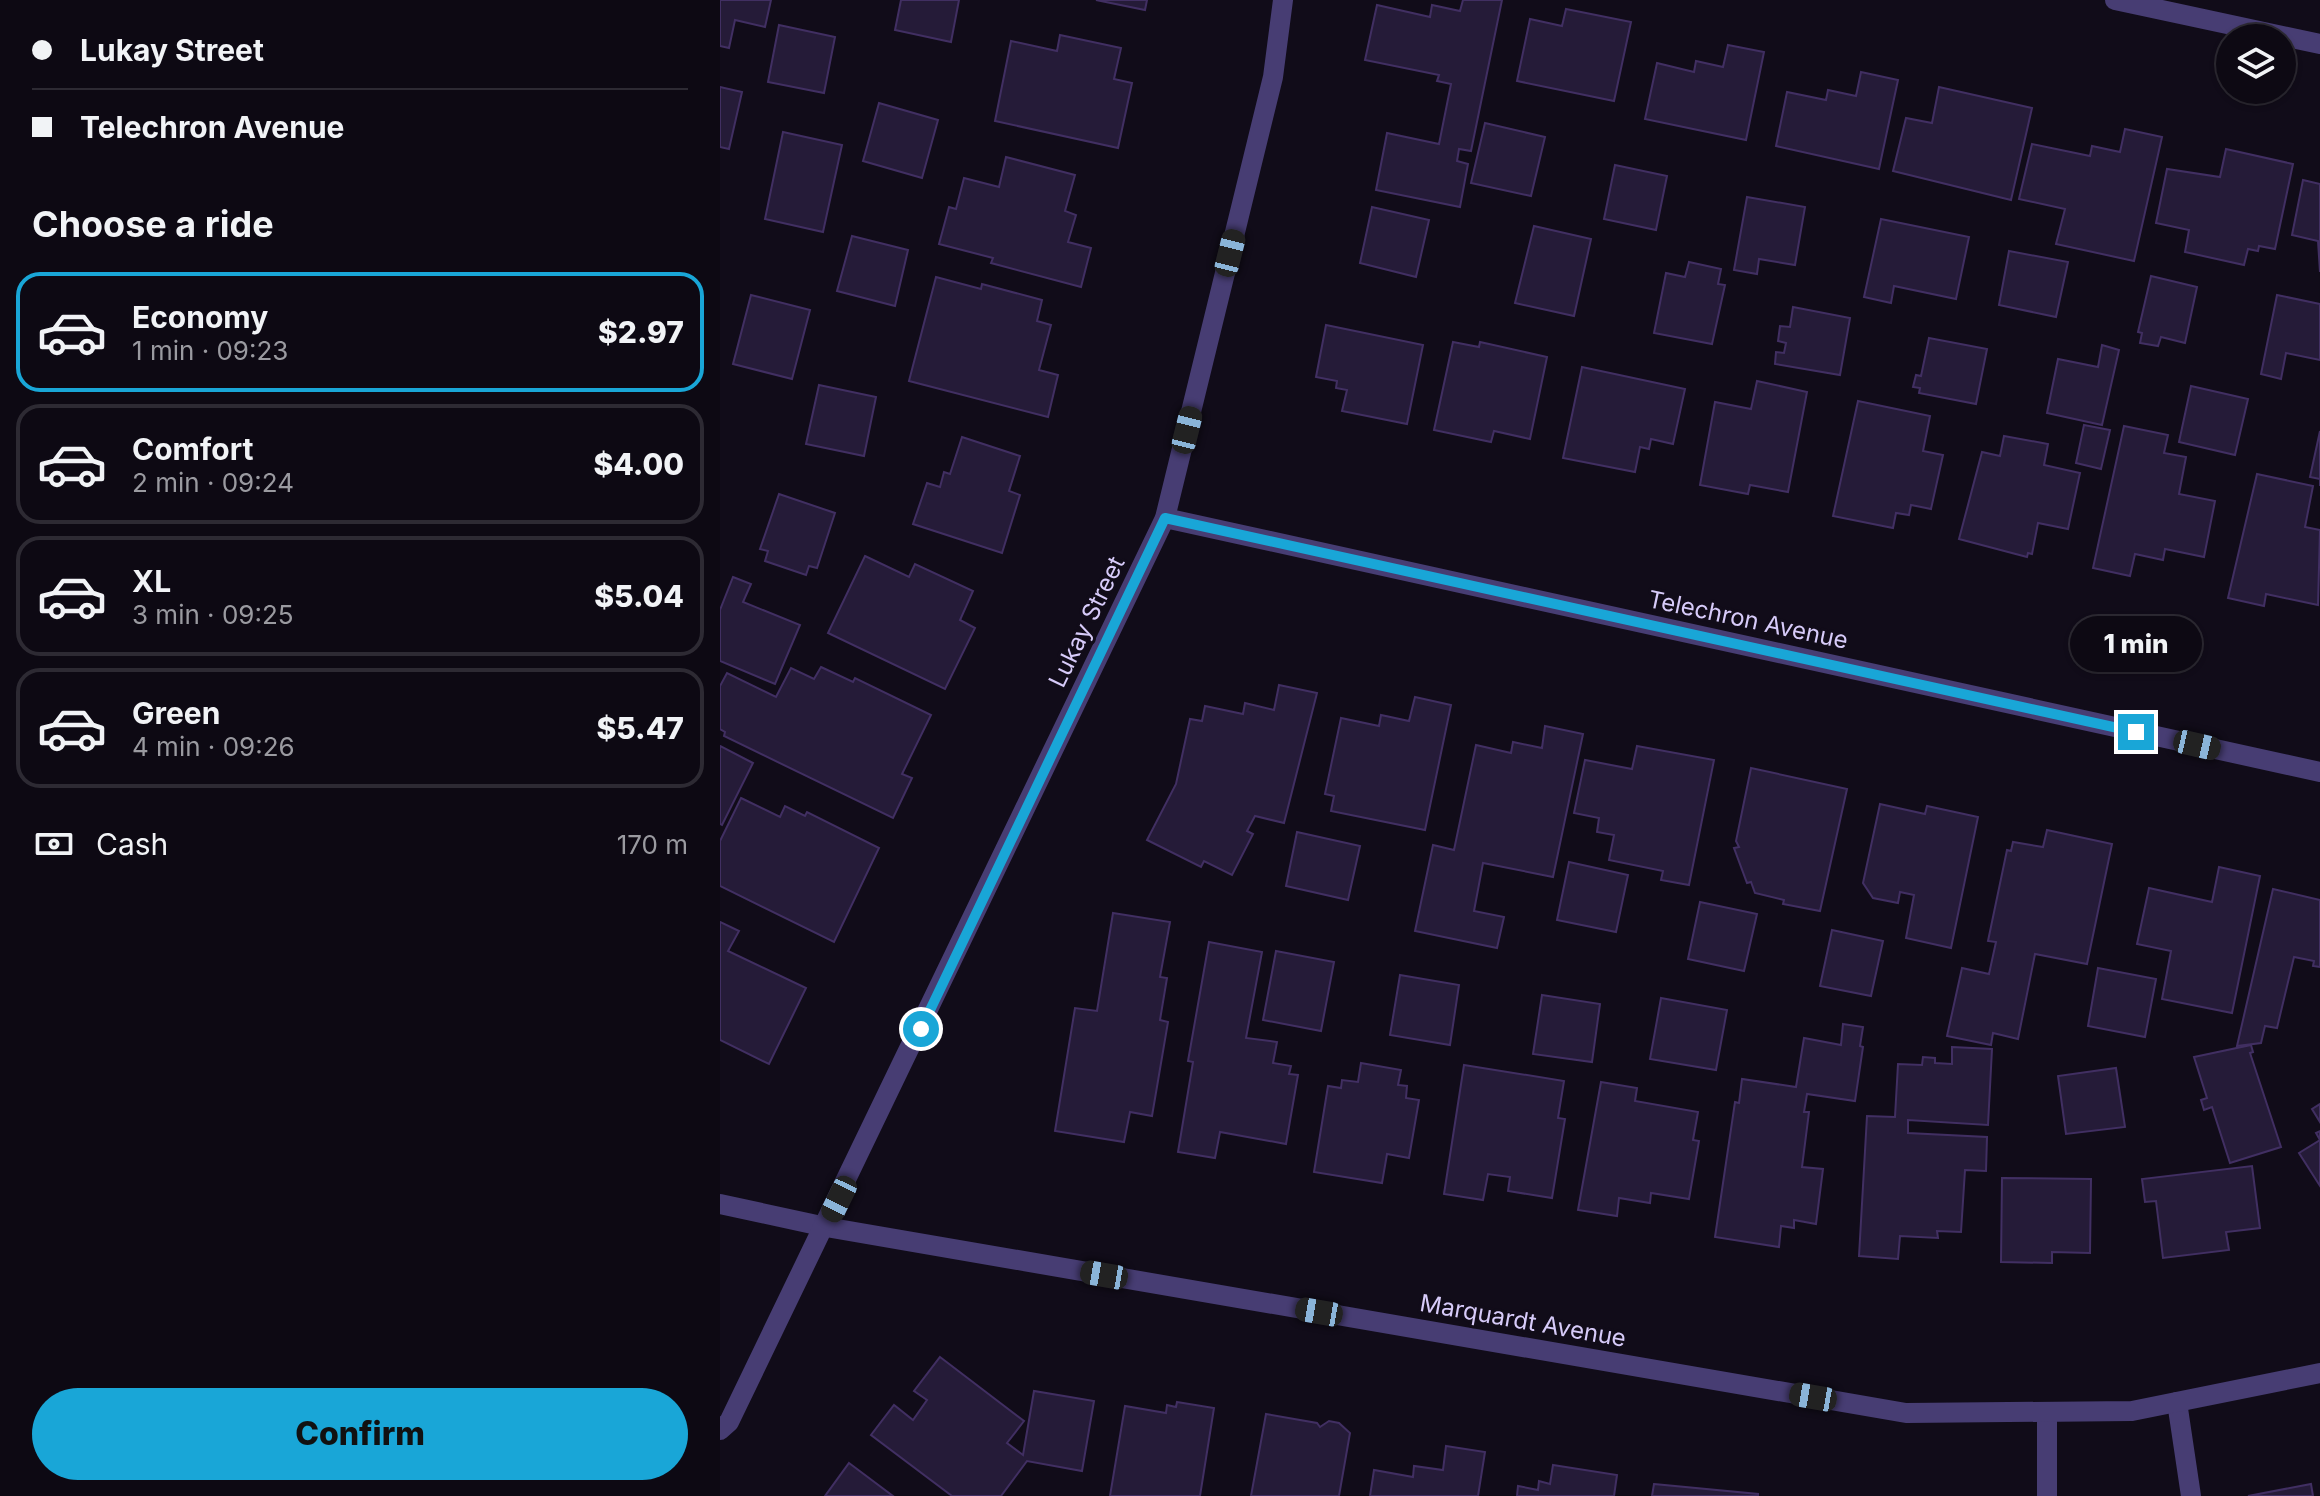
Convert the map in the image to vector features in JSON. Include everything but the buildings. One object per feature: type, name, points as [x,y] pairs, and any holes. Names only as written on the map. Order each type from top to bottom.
[{"type":"street","name":"Lukay Street","points":[[720,1430],[729,1422],[826,1227],[1165,518],[1273,77],[1283,0]]},
{"type":"street","points":[[2115,0],[2320,44]]},
{"type":"street","name":"Telechron Avenue","points":[[1165,518],[2320,772]]},
{"type":"street","name":"Marquardt Avenue","points":[[720,1204],[826,1227],[1906,1413],[2132,1411],[2320,1373]]},
{"type":"street","points":[[2177,1402],[2191,1496]]},
{"type":"street","points":[[2047,1412],[2047,1496]]},
{"type":"route","points":[[921,1029],[1165,518],[2136,732]]}]
